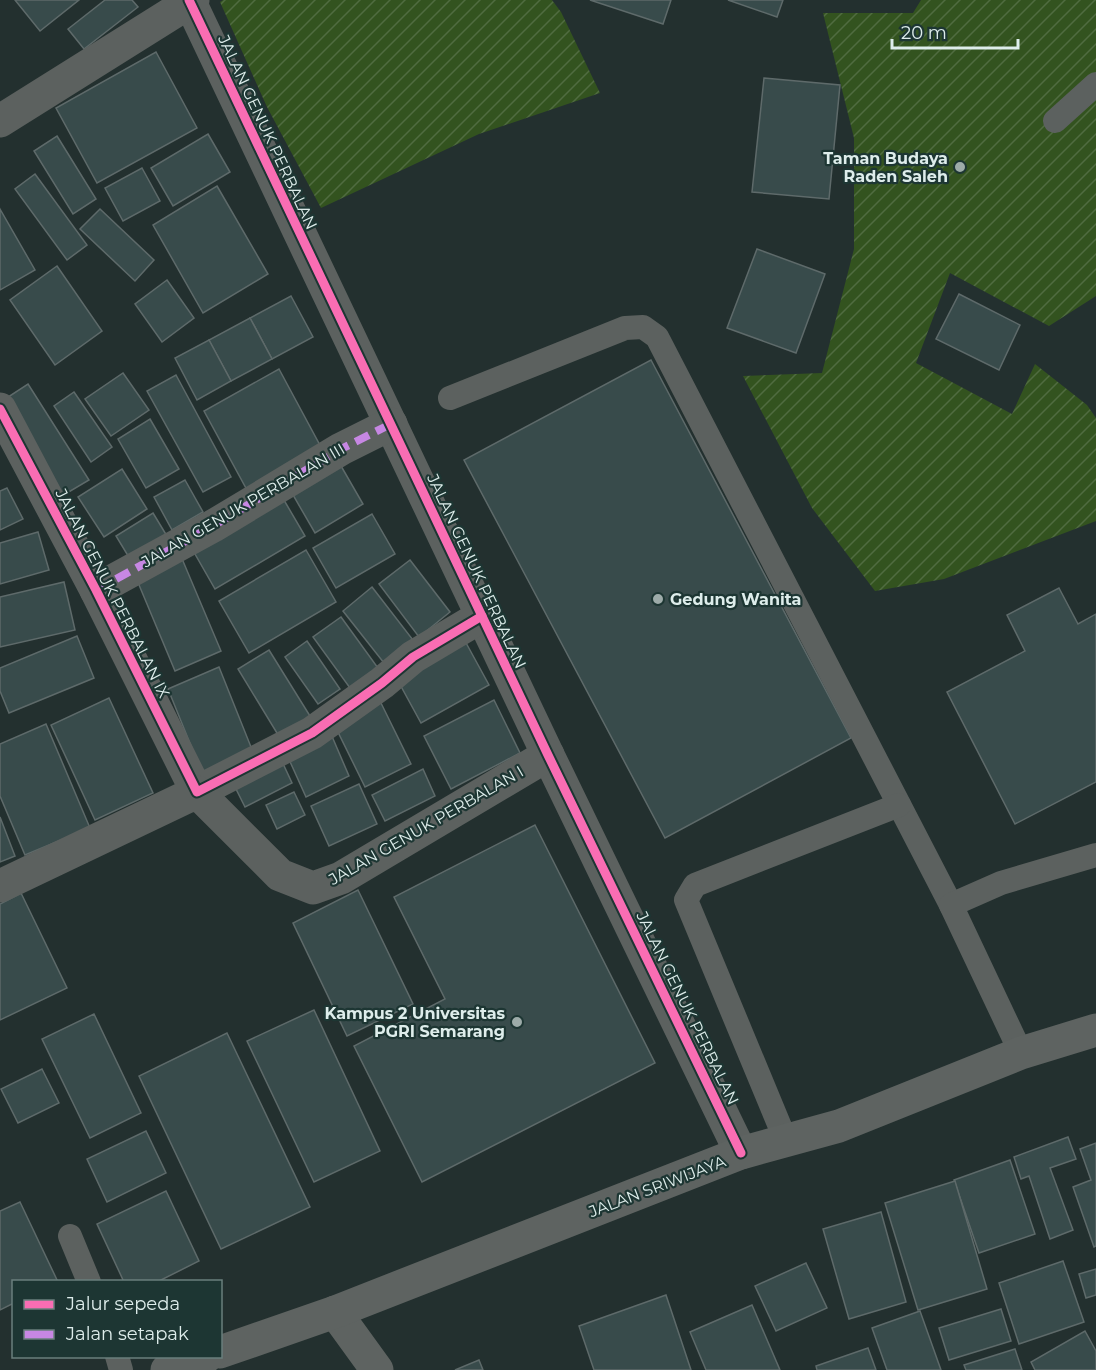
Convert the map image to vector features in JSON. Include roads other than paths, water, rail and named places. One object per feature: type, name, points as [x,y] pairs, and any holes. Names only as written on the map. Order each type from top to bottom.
[{"type":"main road","name":"JALAN SRIWIJAYA","points":[[222,1351],[335,1312],[741,1153],[839,1126],[1021,1053],[1096,1030]]},
{"type":"main road","points":[[335,1312],[377,1370]]},
{"type":"main road","points":[[167,1370],[201,1358]]},
{"type":"street","points":[[0,121],[191,1]]},
{"type":"street","name":"JALAN GENUK PERBALAN","points":[[191,1],[548,755],[741,1153]]},
{"type":"street","name":"JALAN GENUK PERBALAN IX","points":[[0,409],[96,590],[197,792]]},
{"type":"street","name":"JALAN GENUK PERBALAN III","points":[[96,590],[213,526],[341,448],[391,424]]},
{"type":"street","points":[[0,886],[197,792],[312,733],[382,683],[413,657],[482,616]]},
{"type":"street","name":"JALAN GENUK PERBALAN I","points":[[197,792],[280,875],[313,888],[341,878],[548,755]]},
{"type":"lane","points":[[1055,121],[1096,84]]},
{"type":"lane","points":[[450,398],[625,328],[643,327],[657,337],[951,904],[1021,1053]]},
{"type":"lane","points":[[786,1141],[686,900],[696,885],[899,805]]},
{"type":"lane","points":[[951,904],[1001,883],[1096,855]]},
{"type":"lane","points":[[70,1236],[89,1280]]},
{"type":"place","name":"Taman Budaya Raden Saleh","points":[[960,167]]},
{"type":"place","name":"Gedung Wanita","points":[[658,599]]},
{"type":"place","name":"Kampus 2 Universitas PGRI Semarang","points":[[517,1022]]}]
